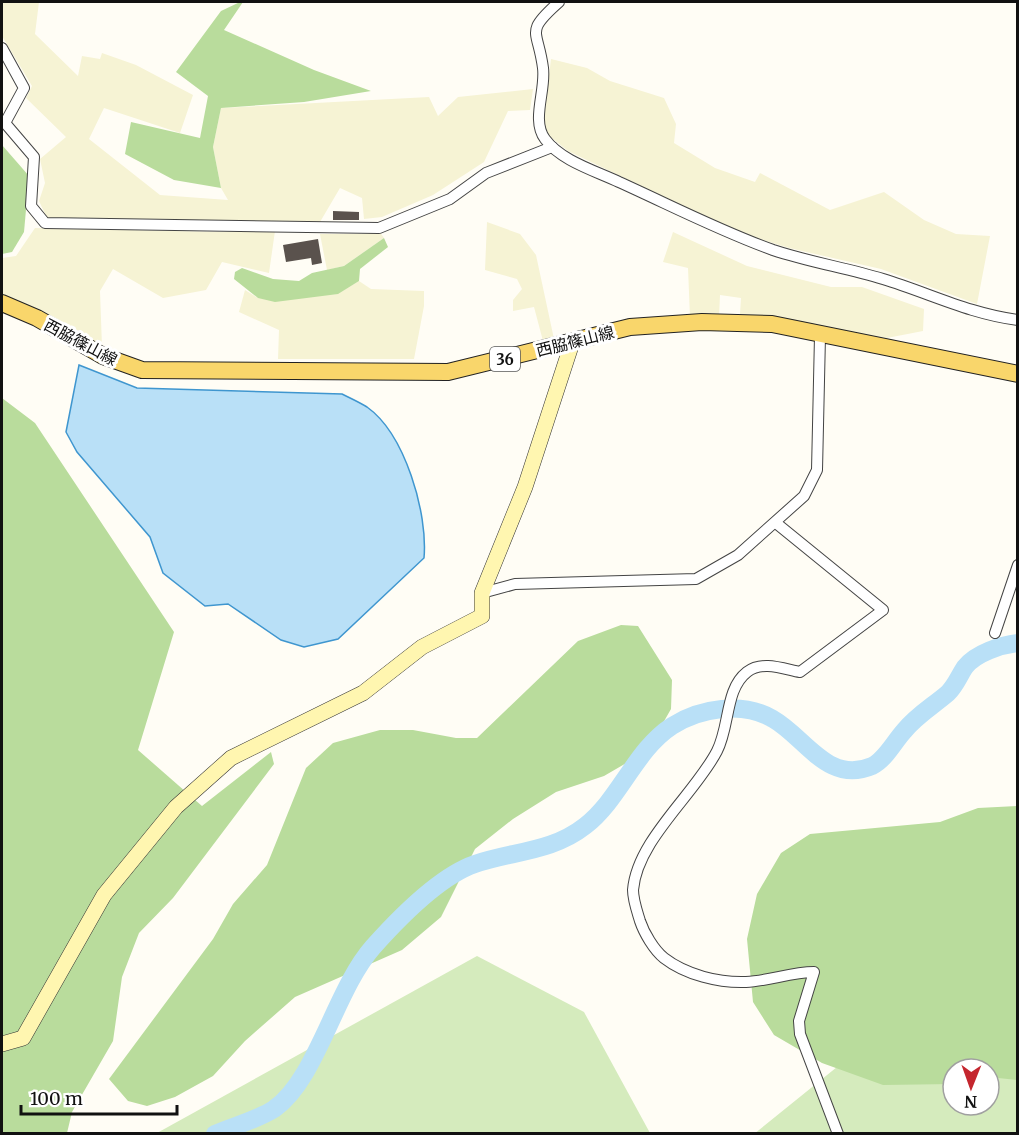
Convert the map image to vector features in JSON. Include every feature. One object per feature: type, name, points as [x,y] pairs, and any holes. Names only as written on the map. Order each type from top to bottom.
[{"type":"main road","name":"西脇篠山線","points":[[2,303],[37,318],[103,356],[142,370],[448,372],[630,327],[702,322],[772,324],[1017,374]]},
{"type":"street","points":[[559,2],[539,19],[535,38],[543,69],[538,126],[552,147],[576,162],[725,231],[774,250],[885,280],[985,316],[1017,320]]},
{"type":"street","points":[[2,48],[24,88],[5,123],[34,157],[31,206],[45,223],[379,228],[450,200],[486,173],[552,147]]},
{"type":"street","points":[[482,593],[516,584],[696,579],[738,555],[804,496],[817,470],[820,336],[828,337]]},
{"type":"street","points":[[2,1044],[23,1038],[104,895],[176,807],[231,758],[363,693],[422,648],[482,616],[482,593],[525,488],[573,340]]},
{"type":"street","points":[[776,523],[883,610],[800,672],[763,666],[750,669],[741,677],[732,694],[728,724],[718,749],[707,768],[645,853],[633,890],[642,927],[662,957],[693,974],[746,982],[814,972],[799,1021],[800,1034],[838,1134]]},
{"type":"street","points":[[995,633],[1017,565]]},
{"type":"shaded area","points":[[2,2],[39,2],[35,34],[78,76],[82,56],[100,59],[102,53],[136,65],[193,95],[180,133],[104,108],[89,139],[160,195],[228,200],[221,188],[213,147],[221,108],[429,97],[438,116],[458,97],[533,89],[530,110],[508,111],[484,162],[433,195],[382,217],[364,219],[362,198],[340,188],[320,222],[47,218],[39,201],[45,183],[40,159],[66,137],[26,98],[32,86],[2,36]]},
{"type":"shaded area","points":[[551,59],[587,68],[610,81],[664,98],[676,124],[674,143],[715,168],[755,182],[760,173],[830,210],[884,192],[924,220],[956,234],[990,236],[977,304],[881,269],[789,248],[737,232],[568,151],[548,135],[543,126]]},
{"type":"shaded area","points":[[487,222],[520,234],[536,255],[554,339],[543,341],[534,307],[513,311],[513,300],[522,289],[517,279],[485,270]]},
{"type":"shaded area","points":[[35,228],[275,231],[269,273],[222,262],[206,290],[163,298],[113,269],[100,291],[102,347],[2,295],[2,258],[16,256]]},
{"type":"shaded area","points":[[379,231],[384,238],[344,266],[327,270],[320,234],[366,234]]},
{"type":"shaded area","points":[[673,232],[747,266],[831,287],[862,287],[924,309],[923,331],[887,338],[740,314],[741,298],[720,295],[719,317],[690,317],[688,268],[663,262]]},
{"type":"shaded area","points":[[359,281],[371,289],[424,291],[424,306],[414,359],[278,359],[279,330],[239,312],[245,290],[258,298],[337,294]]},
{"type":"green space","points":[[243,2],[224,30],[314,70],[371,91],[304,102],[221,108],[213,147],[221,188],[174,180],[125,154],[131,122],[200,138],[208,96],[176,72],[221,11]]},
{"type":"green space","points":[[2,145],[29,176],[24,232],[12,252],[2,254]]},
{"type":"green space","points":[[384,238],[388,247],[360,269],[359,281],[338,294],[275,302],[258,298],[234,279],[235,272],[242,268],[273,279],[299,281],[312,273],[344,266]]},
{"type":"green space","points":[[2,398],[35,423],[174,632],[138,750],[202,806],[271,752],[274,764],[173,898],[139,933],[122,977],[113,1041],[72,1112],[67,1133],[2,1133]]},
{"type":"green space","points":[[621,625],[638,626],[672,680],[671,709],[647,751],[604,776],[556,792],[513,819],[475,849],[441,917],[402,950],[295,997],[245,1041],[213,1076],[175,1097],[147,1106],[128,1101],[109,1079],[213,939],[233,904],[267,865],[306,768],[333,743],[380,730],[413,730],[456,738],[477,738],[578,641]]},
{"type":"green space","points":[[1017,806],[1017,1080],[1001,1078],[1001,1057],[941,1057],[941,1084],[883,1085],[822,1063],[774,1035],[753,1002],[747,939],[757,894],[781,853],[810,834],[940,822],[978,808]]},
{"type":"green space","points":[[1003,933],[1017,938],[1017,1133],[754,1134]]},
{"type":"green space","points":[[477,956],[584,1012],[650,1133],[157,1133]]},
{"type":"water","points":[[79,365],[137,388],[342,394],[361,403],[381,419],[403,455],[418,498],[422,519],[424,558],[338,639],[304,647],[281,640],[228,604],[205,606],[163,573],[150,537],[77,452],[66,432]]},
{"type":"building","points":[[333,211],[359,212],[359,220],[333,220]]},
{"type":"building","points":[[318,239],[322,263],[312,265],[311,258],[286,262],[283,245]]},
{"type":"waterway","points":[[215,1134],[267,1113],[289,1095],[314,1056],[360,965],[383,936],[420,900],[448,878],[475,864],[546,846],[572,835],[597,815],[637,761],[659,736],[672,726],[708,711],[735,709],[761,713],[785,727],[830,764],[842,769],[856,770],[872,766],[881,760],[909,725],[951,690],[970,662],[989,650],[1018,643]]}]
